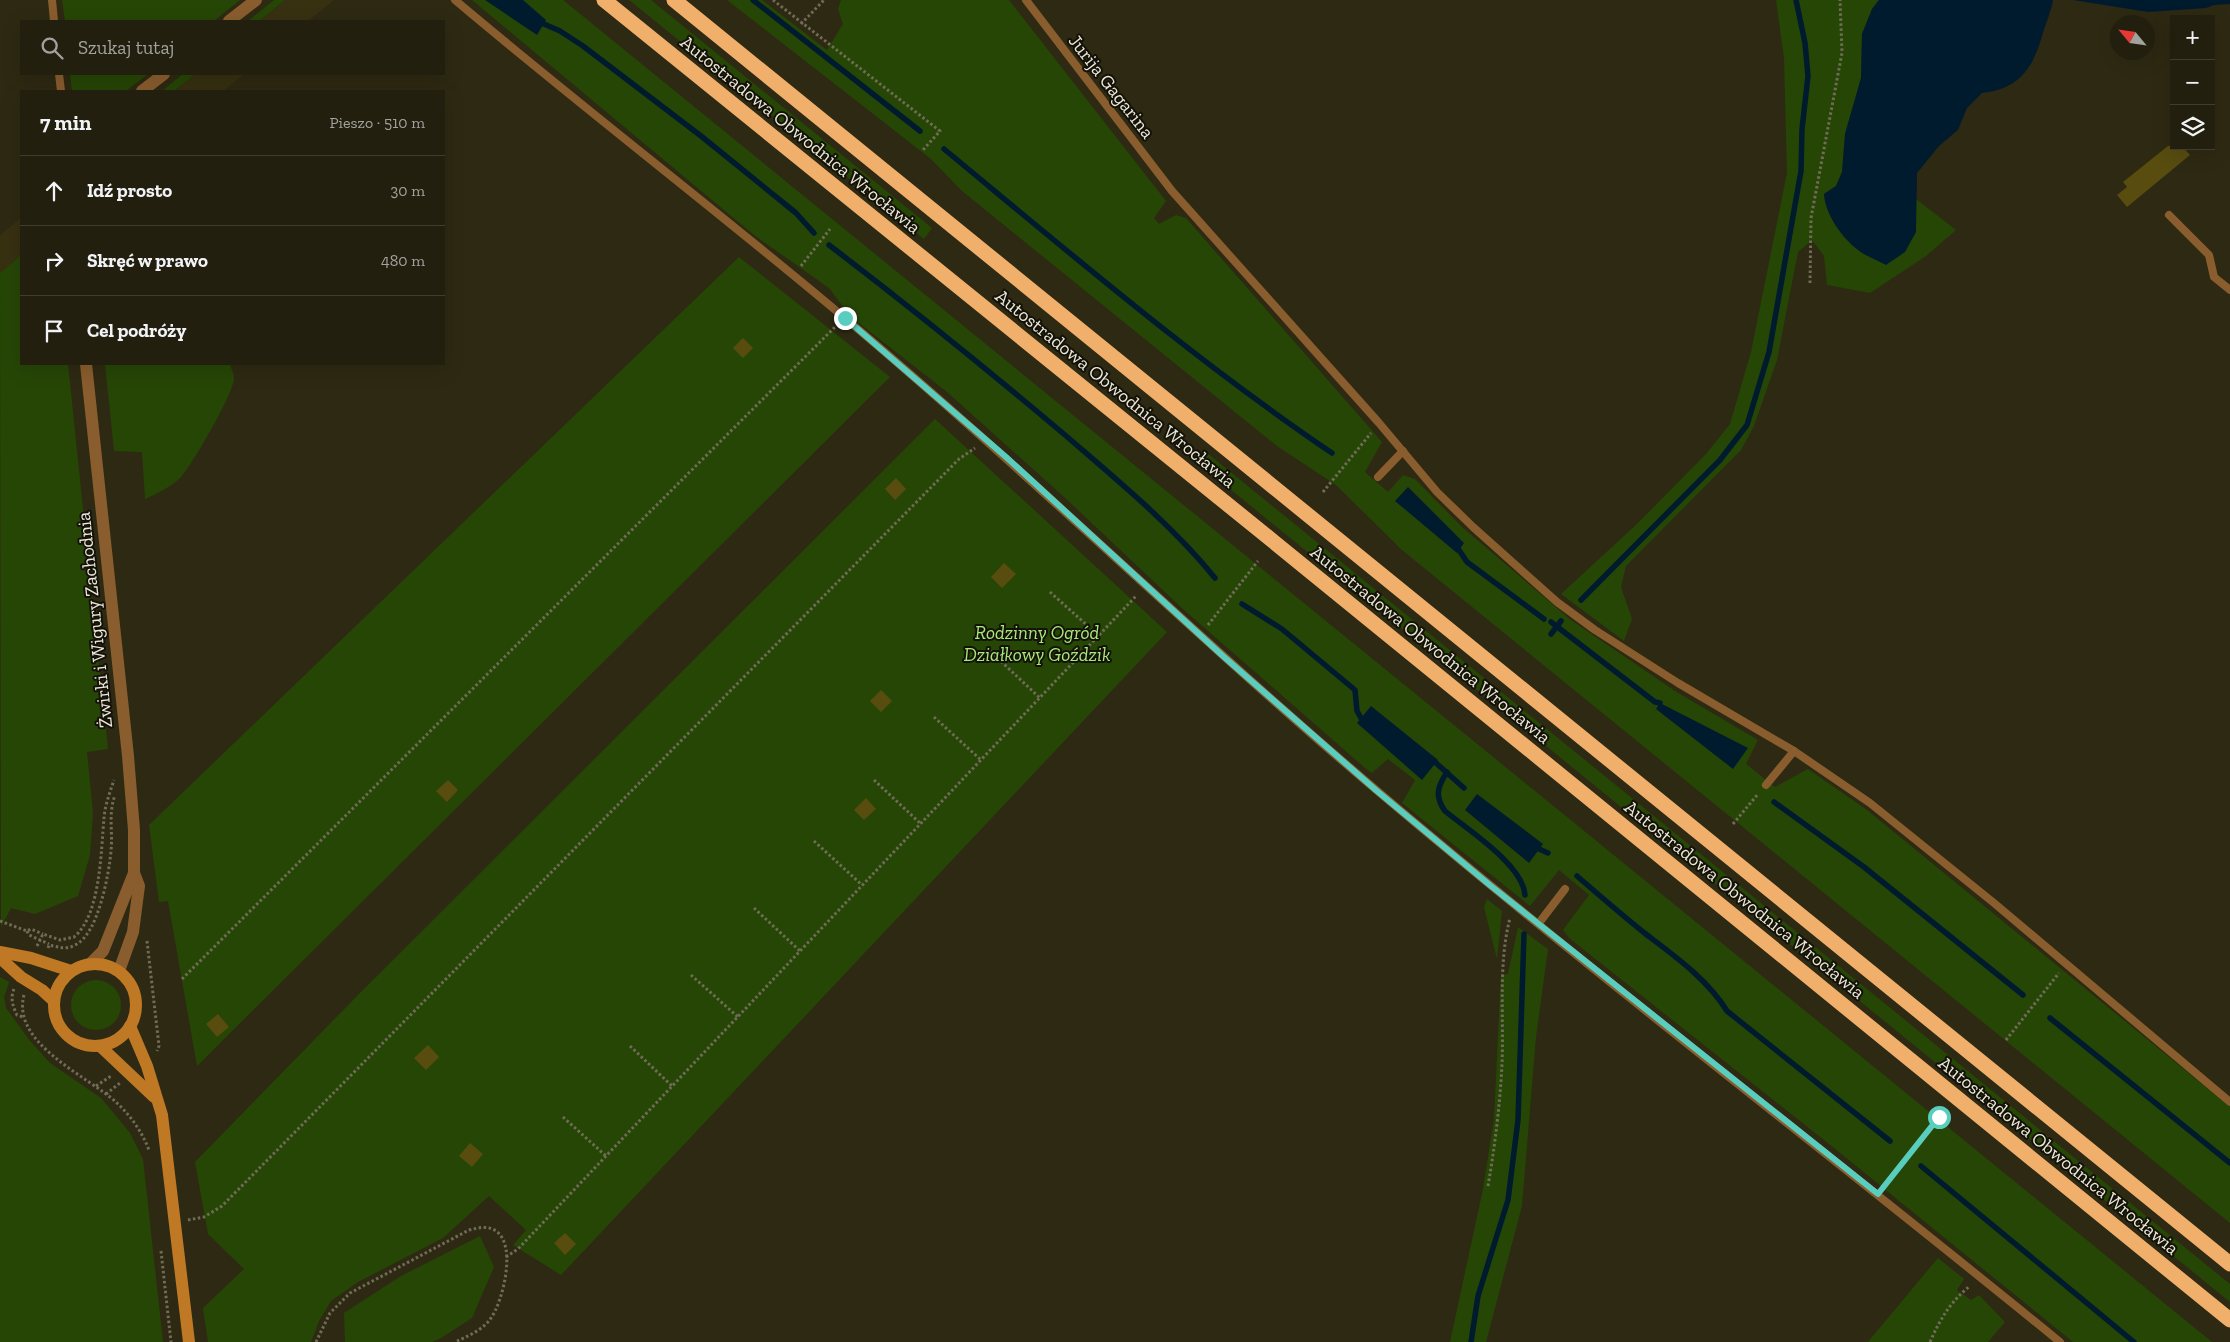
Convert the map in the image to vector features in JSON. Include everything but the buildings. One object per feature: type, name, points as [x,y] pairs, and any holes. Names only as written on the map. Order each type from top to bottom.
[{"type":"highway","name":"Autostradowa Obwodnica Wrocławia","points":[[604,0],[1282,548],[2230,1320]]},
{"type":"highway","name":"Autostradowa Obwodnica Wrocławia","points":[[674,0],[2230,1264]]},
{"type":"street","points":[[230,20],[256,0]]},
{"type":"street","points":[[143,90],[163,75]]},
{"type":"street","name":"Żwirki i Wigury Zachodnia","points":[[86,365],[128,756],[134,830],[134,873]]},
{"type":"street","points":[[90,964],[103,951],[134,873]]},
{"type":"street","points":[[119,971],[133,932],[139,886],[134,873]]},
{"type":"street","points":[[0,952],[31,958],[71,971]]},
{"type":"street","points":[[0,958],[21,977],[42,990],[54,1001]]},
{"type":"street","points":[[90,964],[100,964],[119,971],[128,979],[136,1002],[135,1015],[130,1026],[117,1039],[100,1046],[82,1043],[66,1034],[59,1025],[54,1013],[54,1001],[56,990],[71,971],[90,964]]},
{"type":"street","points":[[130,1026],[146,1066],[164,1128],[189,1342]]},
{"type":"street","points":[[100,1046],[154,1097]]},
{"type":"lane","points":[[52,0],[54,20]]},
{"type":"lane","points":[[456,0],[845,318],[1006,457],[1200,634],[1377,791],[1517,906],[2060,1342]]},
{"type":"lane","name":"Jurija Gagarina","points":[[1026,0],[1172,192],[1449,504],[1556,602],[1638,659],[1794,751],[1870,804],[2230,1102]]},
{"type":"lane","points":[[59,75],[61,90]]},
{"type":"lane","points":[[2169,214],[2209,255],[2214,277],[2230,290]]},
{"type":"lane","points":[[1378,477],[1403,451]]},
{"type":"lane","points":[[1766,785],[1794,751]]},
{"type":"lane","points":[[1539,923],[1565,889]]},
{"type":"path","points":[[773,0],[801,24],[940,131],[923,150]]},
{"type":"path","points":[[801,24],[824,0]]},
{"type":"path","points":[[1810,283],[1811,218],[1842,53],[1840,0]]},
{"type":"path","points":[[793,276],[830,229]]},
{"type":"path","points":[[182,979],[832,330]]},
{"type":"path","points":[[1323,492],[1379,423]]},
{"type":"path","points":[[204,1217],[222,1206],[959,459],[971,451]]},
{"type":"path","points":[[1200,634],[1258,561]]},
{"type":"path","points":[[1050,592],[1099,636]]},
{"type":"path","points":[[506,1257],[518,1249],[1133,600]]},
{"type":"path","points":[[990,651],[1040,698]]},
{"type":"path","points":[[934,717],[981,760]]},
{"type":"path","points":[[27,931],[31,929],[60,940],[74,937],[88,915],[100,872],[104,816],[115,776]]},
{"type":"path","points":[[874,780],[921,824]]},
{"type":"path","points":[[1733,824],[1766,785]]},
{"type":"path","points":[[0,920],[27,931],[29,935],[50,945],[63,948],[74,946],[85,938],[104,895],[111,852],[111,823]]},
{"type":"path","points":[[814,841],[862,885]]},
{"type":"path","points":[[1488,1186],[1497,1133],[1502,1064],[1503,965],[1509,919],[1517,906]]},
{"type":"path","points":[[754,908],[800,951]]},
{"type":"path","points":[[33,953],[43,934]]},
{"type":"path","points":[[147,944],[159,1046],[157,1051]]},
{"type":"path","points":[[46,950],[50,945]]},
{"type":"path","points":[[2006,1040],[2066,965]]},
{"type":"path","points":[[692,974],[738,1017]]},
{"type":"path","points":[[17,983],[12,994],[12,1001],[17,1016],[23,1017]]},
{"type":"path","points":[[26,989],[22,1004],[23,1017],[46,1050],[118,1104],[139,1129],[149,1149],[150,1159]]},
{"type":"path","points":[[630,1046],[672,1086]]},
{"type":"path","points":[[96,1086],[117,1072]]},
{"type":"path","points":[[106,1094],[123,1081]]},
{"type":"path","points":[[563,1117],[606,1156]]},
{"type":"path","points":[[1878,1194],[1939,1117]]},
{"type":"path","points":[[316,1342],[330,1313],[350,1293],[469,1230],[487,1227],[496,1231],[504,1241],[506,1257],[501,1299],[490,1319],[478,1330],[455,1342]]},
{"type":"path","points":[[160,1246],[171,1342]]},
{"type":"path","points":[[1930,1342],[1937,1325],[1954,1299],[1980,1278]]},
{"type":"shaded area","points":[[285,0],[334,0],[309,20],[260,20]]},
{"type":"shaded area","points":[[194,75],[243,75],[224,90],[175,90]]},
{"type":"shaded area","points":[[20,219],[20,256],[0,273],[0,235]]},
{"type":"green space","points":[[62,0],[240,0],[215,20],[65,20]]},
{"type":"green space","points":[[274,0],[285,0],[260,20],[249,20]]},
{"type":"green space","points":[[472,0],[563,0],[2212,1342],[2073,1342],[1834,1148],[1569,938],[1563,930],[1589,895],[1559,870],[1530,906],[1402,803],[1415,780],[1388,759],[1372,773],[1365,768],[1184,610],[1063,496],[947,392],[850,316],[829,288],[754,235]]},
{"type":"green space","points":[[629,0],[651,0],[932,228],[924,239]]},
{"type":"green space","points":[[727,0],[762,0],[827,50],[843,24],[838,9],[841,0],[1009,0],[1166,201],[1154,218],[1159,224],[1176,215],[1186,218],[1382,442],[1365,472],[1388,492],[1403,475],[1415,479],[1462,527],[1571,620],[1675,691],[1758,740],[1746,764],[1775,787],[1808,769],[1867,810],[2230,1107],[2230,1223],[1402,550],[1336,485],[1277,446],[962,191],[931,159]]},
{"type":"green space","points":[[1776,0],[1879,0],[1872,9],[1862,34],[1861,78],[1845,134],[1842,172],[1836,186],[1824,194],[1916,232],[1916,199],[1956,230],[1926,256],[1870,293],[1827,285],[1824,256],[1812,240],[1798,252],[1777,360],[1754,426],[1741,450],[1626,566],[1621,587],[1632,619],[1624,641],[1561,594],[1637,524],[1706,454],[1730,424],[1751,352],[1787,173],[1784,58]]},
{"type":"green space","points":[[70,75],[147,75],[127,90],[72,90]]},
{"type":"green space","points":[[182,75],[194,75],[175,90],[163,90]]},
{"type":"green space","points":[[20,256],[20,365],[68,365],[108,749],[87,752],[93,813],[90,855],[78,896],[35,914],[11,908],[1,927],[0,273]]},
{"type":"green space","points":[[739,257],[890,377],[197,1066],[168,901],[159,902],[149,825]]},
{"type":"green space","points":[[105,365],[230,365],[234,379],[227,400],[187,469],[173,484],[145,499],[142,452],[114,451]]},
{"type":"green space","name":"Rodzinny Ogród Działkowy Goździk","points":[[935,419],[1167,632],[561,1275],[513,1245],[526,1230],[489,1196],[443,1238],[358,1282],[331,1301],[319,1321],[311,1342],[208,1342],[203,1308],[244,1269],[208,1234],[195,1162],[358,995]]},
{"type":"green space","points":[[1206,452],[2230,1284],[2230,1302],[1198,463]]},
{"type":"green space","points":[[1487,899],[1502,911],[1497,959],[1484,907]]},
{"type":"green space","points":[[1518,927],[1548,949],[1536,1037],[1522,1206],[1486,1342],[1450,1342],[1483,1189],[1494,1119],[1501,975],[1508,974]]},
{"type":"green space","points":[[0,977],[9,982],[4,997],[6,1008],[30,1041],[50,1063],[101,1098],[130,1133],[143,1159],[163,1342],[0,1342]]},
{"type":"green space","points":[[91,980],[101,980],[114,987],[121,1000],[121,1010],[114,1023],[101,1030],[91,1030],[82,1026],[75,1019],[71,1010],[71,1000],[75,991],[82,984]]},
{"type":"green space","points":[[480,1236],[494,1267],[472,1318],[432,1342],[345,1342],[344,1313],[401,1276]]},
{"type":"green space","points":[[1938,1258],[1964,1279],[1957,1290],[1971,1300],[1979,1295],[2005,1322],[1988,1342],[1868,1342]]},
{"type":"water","points":[[485,0],[523,0],[546,20],[537,35]]},
{"type":"water","points":[[1879,0],[2053,0],[2035,57],[2023,75],[2006,87],[1982,93],[1967,108],[1958,130],[1939,146],[1917,173],[1916,232],[1905,252],[1886,265],[1861,252],[1846,239],[1835,225],[1827,210],[1824,194],[1836,186],[1842,172],[1845,134],[1861,78],[1862,34],[1872,9]]},
{"type":"water","points":[[2073,0],[2230,0],[2230,4],[2214,5],[2206,8],[2148,12]]},
{"type":"water","points":[[1408,487],[1464,543],[1457,553],[1395,501]]},
{"type":"water","points":[[1660,703],[1748,748],[1733,769],[1656,709]]},
{"type":"water","points":[[1371,706],[1438,760],[1422,780],[1357,723]]},
{"type":"water","points":[[1477,794],[1543,844],[1529,863],[1465,810]]},
{"type":"waterway","points":[[753,0],[920,131]]},
{"type":"waterway","points":[[1581,600],[1720,460],[1747,425],[1769,352],[1801,171],[1802,129],[1808,76],[1805,43],[1796,0]]},
{"type":"waterway","points":[[544,24],[560,31],[583,46],[701,136],[796,213],[814,233]]},
{"type":"waterway","points":[[944,149],[1183,344],[1281,418],[1332,453]]},
{"type":"waterway","points":[[829,245],[978,362],[1065,435],[1162,521],[1215,578]]},
{"type":"waterway","points":[[1459,550],[1467,562],[1544,619]]},
{"type":"waterway","points":[[1242,604],[1282,629],[1355,690],[1357,711],[1361,718]]},
{"type":"waterway","points":[[1551,634],[1561,621]]},
{"type":"waterway","points":[[1551,622],[1655,702],[1660,703]]},
{"type":"waterway","points":[[1436,763],[1464,788]]},
{"type":"waterway","points":[[1447,772],[1441,782],[1438,796],[1445,811],[1505,860],[1522,884],[1525,895]]},
{"type":"waterway","points":[[1774,802],[1864,867],[2023,995]]},
{"type":"waterway","points":[[1539,849],[1548,853]]},
{"type":"waterway","points":[[1577,876],[1629,921],[1691,970],[1711,989],[1727,1011],[1890,1141]]},
{"type":"waterway","points":[[1471,1342],[1478,1296],[1508,1200],[1518,1120],[1524,934]]},
{"type":"waterway","points":[[2050,1018],[2230,1163]]},
{"type":"waterway","points":[[1921,1166],[2134,1342]]},
{"type":"route","points":[[845,318],[1006,457],[1223,656],[1377,791],[1491,886],[1878,1194],[1939,1117]]}]
